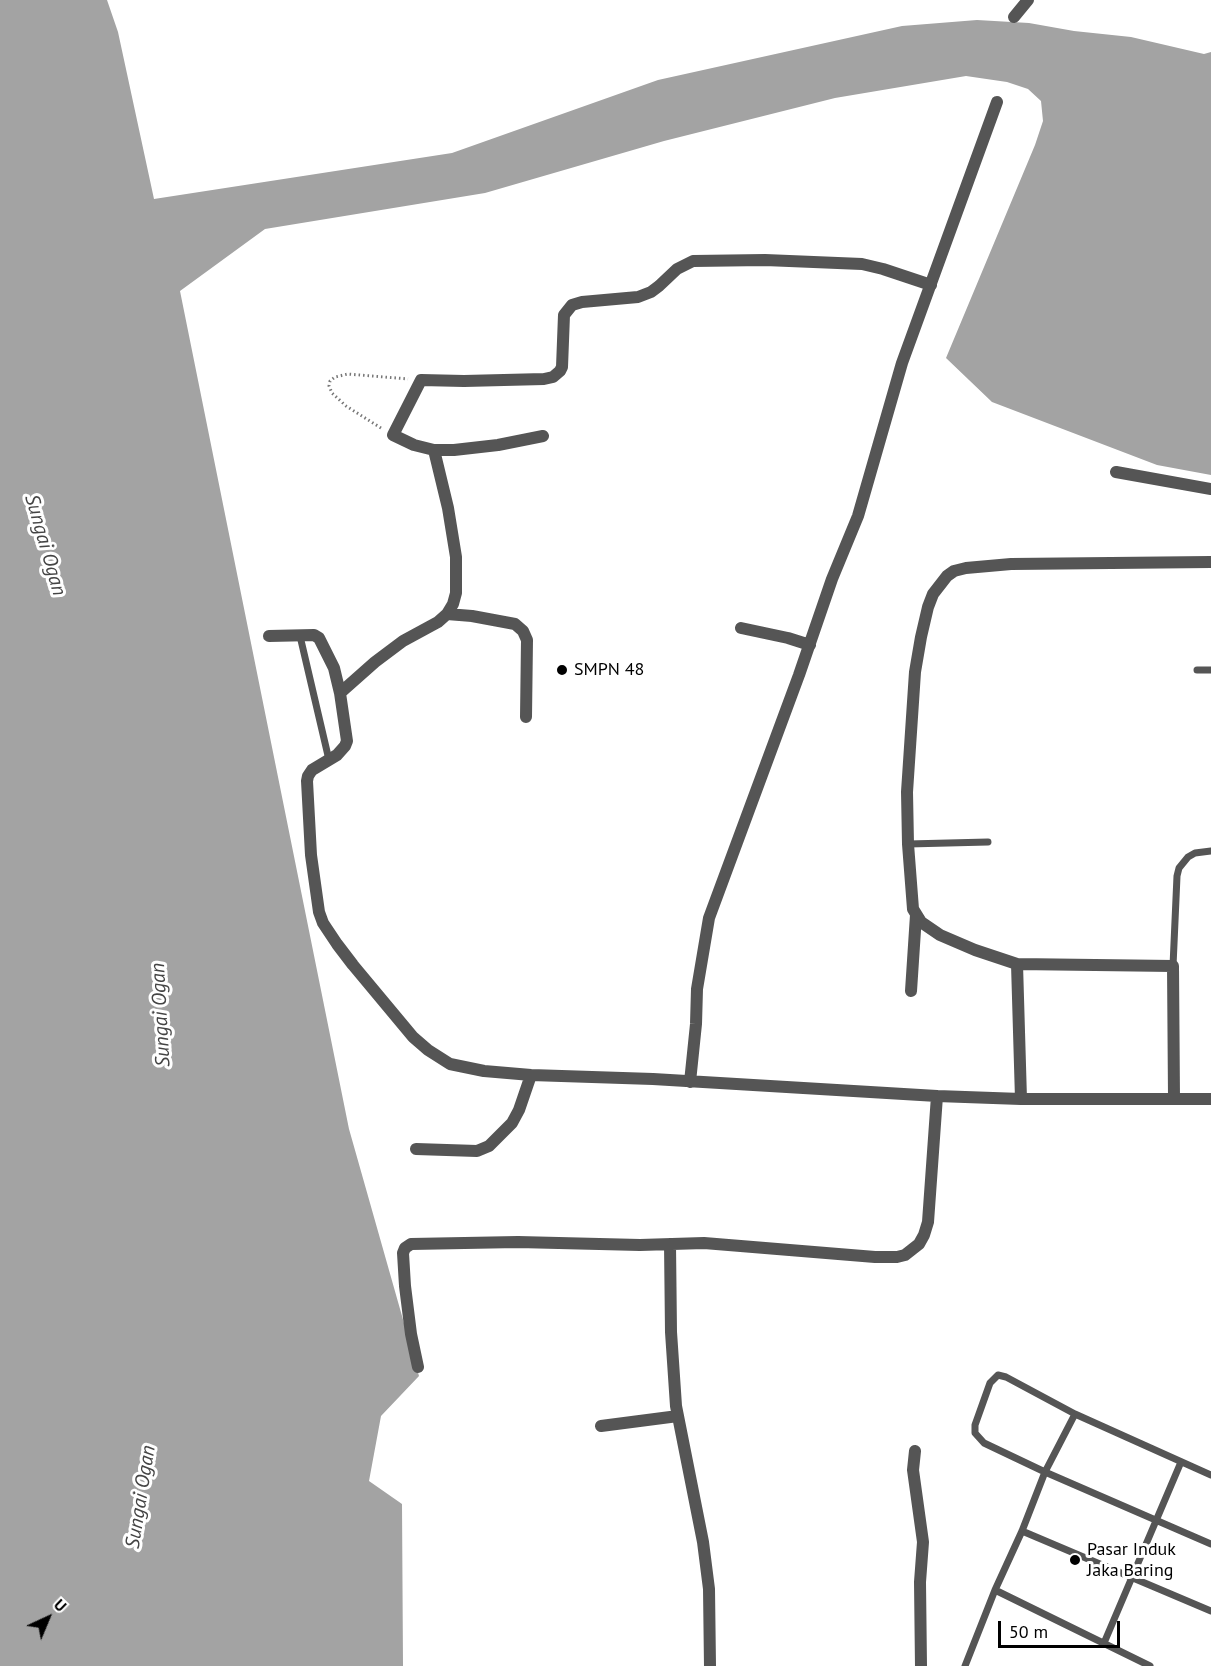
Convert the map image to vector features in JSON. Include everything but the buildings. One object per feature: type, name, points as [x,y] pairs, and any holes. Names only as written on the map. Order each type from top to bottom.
[{"type":"street","points":[[1014,17],[1028,0]]},
{"type":"street","points":[[690,1082],[697,988],[709,918],[810,645],[832,579],[858,516],[902,363],[997,102]]},
{"type":"street","points":[[543,436],[498,445],[434,450],[414,445],[393,435],[421,380],[464,381],[553,377],[562,367],[564,315],[572,305],[638,297],[651,292],[677,269],[693,261],[765,260],[862,264],[931,285]]},
{"type":"street","points":[[340,693],[403,641],[438,622],[453,604],[456,593],[456,557],[448,508],[434,450]]},
{"type":"street","points":[[1116,472],[1211,489]]},
{"type":"street","points":[[1174,1098],[1173,966],[1017,964],[956,943],[928,928],[916,915],[912,902],[907,792],[915,672],[921,637],[933,594],[954,571],[1011,564],[1211,562]]},
{"type":"street","points":[[447,614],[515,624],[523,631],[526,640],[526,717]]},
{"type":"street","points":[[741,628],[810,645]]},
{"type":"street","points":[[269,636],[314,635],[321,641],[334,668],[340,693],[347,741],[342,751],[312,770],[307,781],[311,855],[319,912],[329,933],[353,965],[413,1037],[450,1064],[484,1071],[531,1075],[937,1096],[1021,1099],[1211,1099]]},
{"type":"street","points":[[911,991],[916,915]]},
{"type":"street","points":[[1017,964],[1021,1099]]},
{"type":"street","points":[[416,1149],[477,1151],[489,1146],[512,1123],[531,1075]]},
{"type":"street","points":[[418,1367],[411,1334],[403,1253],[405,1248],[411,1244],[704,1243],[875,1257],[905,1255],[919,1244],[928,1222],[937,1096]]},
{"type":"street","points":[[670,1244],[671,1332],[678,1416],[697,1504],[709,1589],[710,1666]]},
{"type":"street","points":[[601,1426],[678,1416]]},
{"type":"street","points":[[915,1451],[913,1470],[923,1542],[920,1582],[921,1666]]},
{"type":"lane","points":[[300,636],[329,760]]},
{"type":"lane","points":[[1197,670],[1211,670]]},
{"type":"lane","points":[[908,844],[988,842]]},
{"type":"lane","points":[[1173,966],[1179,868],[1195,853],[1211,850]]},
{"type":"lane","points":[[1211,1475],[1075,1414],[1006,1377],[998,1375],[990,1383],[975,1425],[976,1436],[984,1443],[1211,1544]]},
{"type":"lane","points":[[965,1666],[1045,1472],[1075,1414]]},
{"type":"lane","points":[[1104,1643],[1181,1462]]},
{"type":"lane","points":[[1022,1532],[1211,1611]]},
{"type":"lane","points":[[995,1590],[1150,1666]]},
{"type":"path","points":[[393,435],[346,406],[332,393],[329,386],[330,381],[334,377],[348,374],[421,380]]},
{"type":"water","name":"Sungai Ogan","points":[[0,0],[107,0],[118,32],[154,199],[452,153],[658,80],[902,26],[977,20],[1029,23],[1074,31],[1131,37],[1204,54],[1211,52],[1211,475],[1157,465],[992,402],[946,358],[1043,121],[1041,101],[1028,89],[1007,82],[966,76],[835,98],[664,141],[485,193],[265,229],[180,291],[349,1129],[419,1376],[381,1416],[369,1481],[402,1504],[403,1666],[0,1666]]},
{"type":"place","name":"SMPN 48","points":[[562,670]]},
{"type":"place","name":"Pasar Induk Jaka Baring","points":[[1075,1560]]}]
